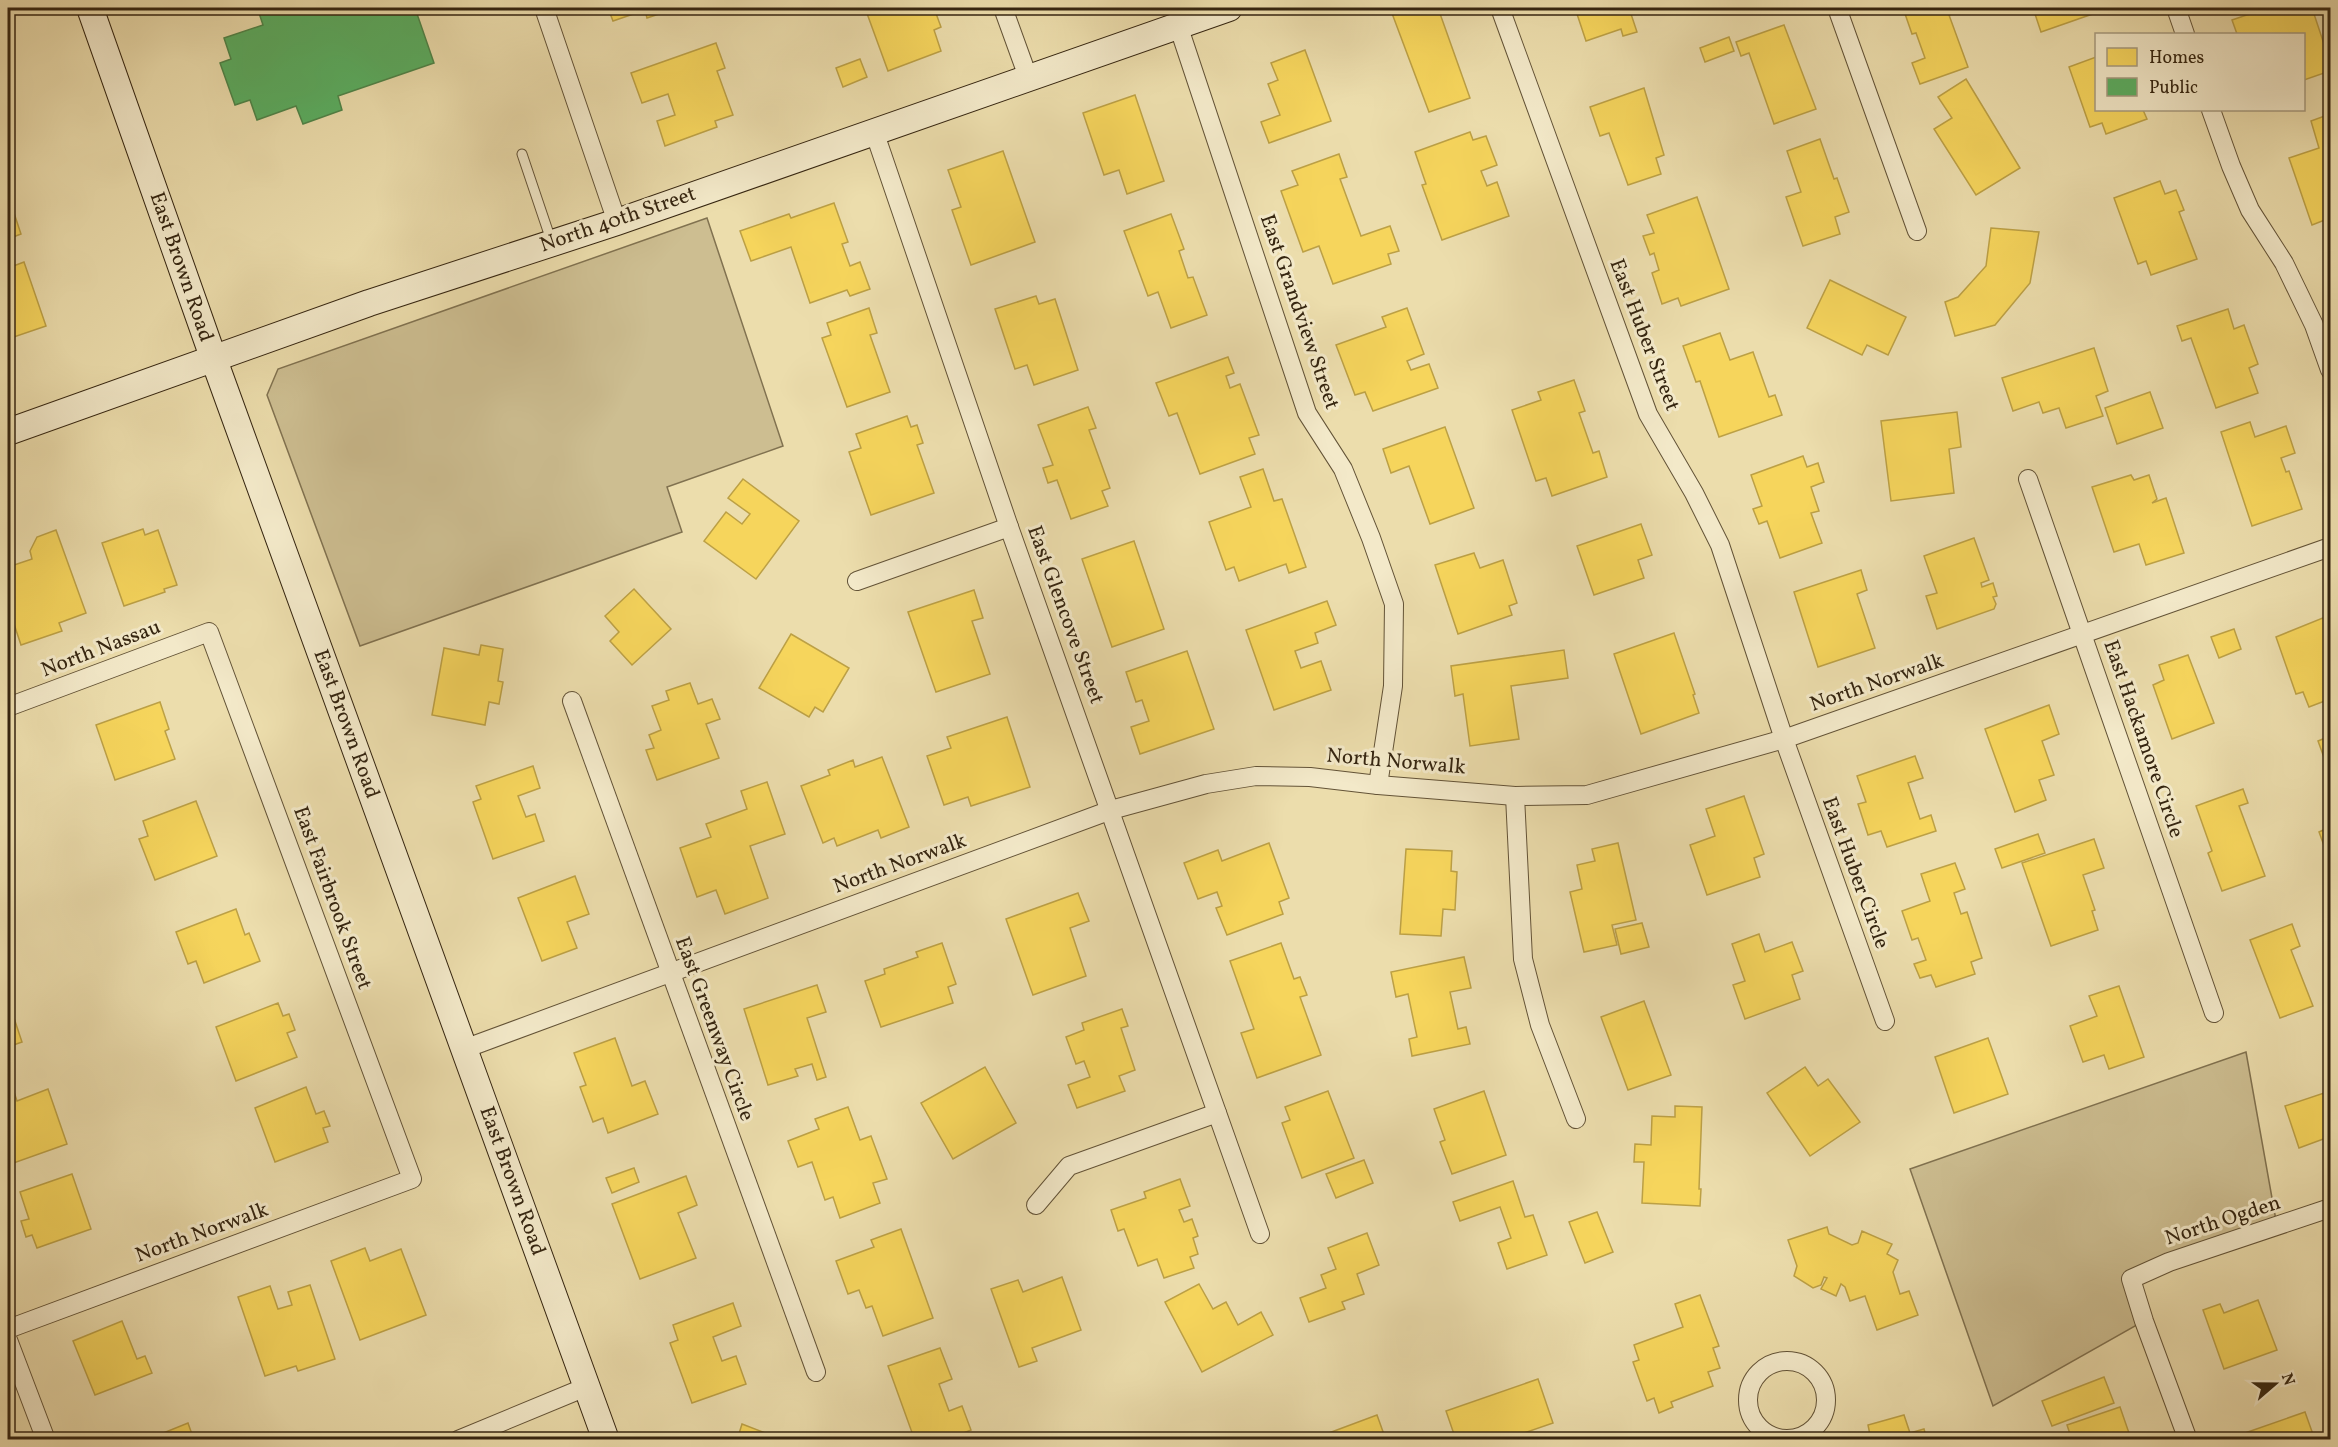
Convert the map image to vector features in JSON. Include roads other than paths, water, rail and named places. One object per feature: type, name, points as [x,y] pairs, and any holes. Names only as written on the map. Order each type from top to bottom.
[{"type":"main road","name":"East Brown Road","points":[[90,8],[213,357],[606,1440]]},
{"type":"main road","name":"North 40th Street","points":[[8,432],[213,357],[616,222],[1229,8]]},
{"type":"street","points":[[544,8],[616,222]]},
{"type":"street","points":[[1003,8],[1028,77]]},
{"type":"street","name":"East Huber Street","points":[[1500,8],[1648,414],[1694,493],[1720,545],[1784,739]]},
{"type":"street","points":[[1837,8],[1917,231]]},
{"type":"street","points":[[2176,8],[2185,33]]},
{"type":"street","name":"East Grandview Street","points":[[1178,25],[1307,413],[1343,469],[1371,538],[1394,604],[1393,686],[1378,785]]},
{"type":"street","points":[[2211,111],[2250,210],[2284,263],[2314,325],[2331,370]]},
{"type":"street","name":"East Glencove Street","points":[[873,131],[1009,527],[1260,1234]]},
{"type":"street","name":"East Hackamore Circle","points":[[2028,479],[2214,1013]]},
{"type":"street","points":[[857,581],[1009,527]]},
{"type":"street","name":"North Norwalk","points":[[464,1049],[1111,810],[1206,784],[1256,776],[1310,777],[1515,796],[1587,795],[1784,739],[2083,636],[2331,547]]},
{"type":"street","name":"North Nassau","points":[[8,707],[210,632]]},
{"type":"street","name":"East Fairbrook Street","points":[[210,632],[411,1179]]},
{"type":"street","name":"East Greenway Circle","points":[[572,701],[669,974],[816,1372]]},
{"type":"street","name":"East Huber Circle","points":[[1784,739],[1885,1021]]},
{"type":"street","points":[[1515,796],[1523,959],[1540,1025],[1576,1119]]},
{"type":"street","points":[[1036,1205],[1069,1166],[1217,1113]]},
{"type":"street","name":"North Norwalk","points":[[8,1329],[411,1179]]},
{"type":"street","name":"North Ogden","points":[[2188,1440],[2131,1279],[2169,1262],[2331,1208]]},
{"type":"street","points":[[8,1340],[46,1440]]},
{"type":"street","points":[[1781,1361],[1793,1361],[1806,1365],[1816,1373],[1823,1384],[1826,1396],[1825,1410],[1820,1421],[1811,1431],[1799,1437],[1772,1438],[1755,1420],[1750,1408],[1749,1396],[1752,1383],[1769,1365],[1781,1361]]},
{"type":"street","points":[[458,1440],[586,1387]]},
{"type":"lane","points":[[522,154],[552,243]]}]
